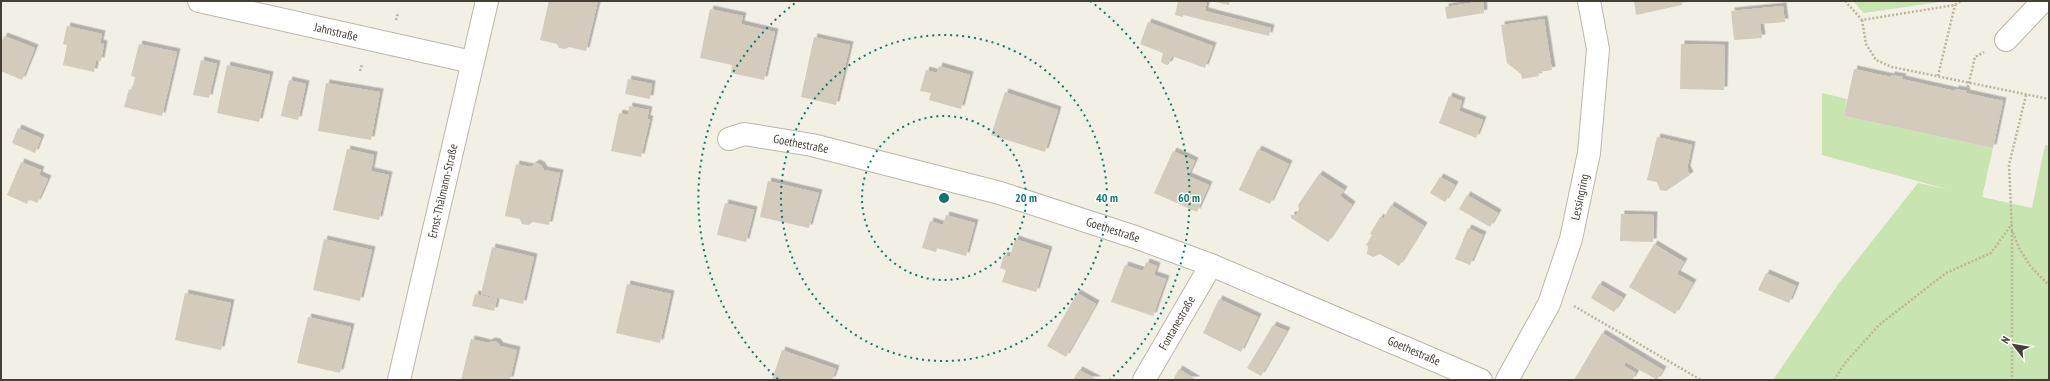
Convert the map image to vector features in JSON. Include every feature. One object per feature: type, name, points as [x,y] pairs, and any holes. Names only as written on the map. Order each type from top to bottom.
[{"type":"street","name":"Jahnstraße","points":[[199,1],[472,62]]},
{"type":"street","name":"Ernst-Thälmann-Straße","points":[[399,380],[487,1]]},
{"type":"street","name":"Lessingring","points":[[1507,380],[1549,304],[1571,239],[1589,153],[1598,49],[1589,1]]},
{"type":"street","points":[[2006,40],[2042,1]]},
{"type":"street","name":"Goethestraße","points":[[730,139],[744,134],[812,145],[993,191],[1211,265],[1481,380]]},
{"type":"street","name":"Fontanestraße","points":[[1144,380],[1211,265]]},
{"type":"path","points":[[1846,1],[1862,20],[1866,44],[1876,60],[1892,67],[2049,99]]},
{"type":"path","points":[[1862,20],[1955,5],[1961,1]]},
{"type":"path","points":[[1938,76],[1955,5]]},
{"type":"path","points":[[1967,91],[1975,57],[2006,40]]},
{"type":"path","points":[[2026,95],[2009,165],[2012,230],[2019,248],[2031,267],[2049,285]]},
{"type":"path","points":[[1834,380],[1845,363],[1879,325],[1946,273],[1991,253],[2012,224]]},
{"type":"path","points":[[2012,224],[2012,380]]},
{"type":"path","points":[[1553,294],[1701,380]]},
{"type":"green space","points":[[1853,1],[1947,1],[1864,13]]},
{"type":"green space","points":[[1822,93],[1847,99],[1844,116],[1993,148],[1982,197],[2032,208],[2045,145],[2049,146],[2049,380],[1773,380],[1839,283],[1918,183],[1950,190],[1822,155]]},
{"type":"building","points":[[549,1],[598,1],[586,51],[569,47],[565,49],[559,48],[557,44],[540,40]]},
{"type":"building","points":[[1178,1],[1207,1],[1205,11],[1271,28],[1269,36],[1183,15],[1183,17],[1175,15]]},
{"type":"building","points":[[1211,1],[1230,1],[1229,5]]},
{"type":"building","points":[[1483,1],[1484,13],[1447,19],[1445,7]]},
{"type":"building","points":[[1634,1],[1681,1],[1682,5],[1636,15]]},
{"type":"building","points":[[1783,6],[1785,22],[1760,24],[1762,38],[1734,40],[1731,11]]},
{"type":"building","points":[[710,9],[743,16],[741,24],[775,32],[764,80],[731,73],[732,65],[700,58]]},
{"type":"building","points":[[1544,19],[1552,70],[1538,72],[1539,76],[1522,79],[1521,74],[1507,63],[1501,25]]},
{"type":"building","points":[[1148,22],[1213,46],[1205,68],[1172,56],[1169,64],[1167,65],[1162,63],[1163,53],[1140,44]]},
{"type":"building","points":[[67,26],[102,34],[100,43],[104,44],[101,61],[96,60],[94,72],[63,65],[67,45],[63,44]]},
{"type":"building","points":[[4,36],[35,48],[22,80],[1,71],[1,43]]},
{"type":"building","points":[[814,37],[850,45],[836,105],[801,97]]},
{"type":"building","points":[[139,44],[177,52],[162,116],[124,107],[129,89],[132,90],[135,77],[131,76]]},
{"type":"building","points":[[1681,44],[1725,45],[1724,90],[1680,89]]},
{"type":"building","points":[[201,60],[217,64],[209,98],[193,95]]},
{"type":"building","points":[[227,65],[270,75],[259,122],[217,113]]},
{"type":"building","points":[[939,66],[970,75],[961,109],[929,100],[931,93],[920,91],[926,70],[937,73]]},
{"type":"building","points":[[1854,69],[1891,77],[1891,75],[1903,77],[1902,79],[1955,91],[1955,89],[1967,91],[1966,93],[2003,101],[1993,148],[1844,116]]},
{"type":"building","points":[[628,79],[652,84],[650,99],[625,94]]},
{"type":"building","points":[[289,80],[306,84],[298,120],[281,116]]},
{"type":"building","points":[[326,83],[380,92],[371,140],[318,131]]},
{"type":"building","points":[[1005,92],[1058,110],[1045,152],[991,135]]},
{"type":"building","points":[[1449,96],[1462,101],[1459,111],[1483,120],[1476,138],[1439,123]]},
{"type":"building","points":[[629,106],[649,110],[647,119],[650,119],[641,157],[611,151],[619,113],[628,115]]},
{"type":"building","points":[[18,128],[41,138],[35,153],[12,143]]},
{"type":"building","points":[[1657,137],[1692,145],[1687,169],[1690,175],[1666,191],[1660,190],[1657,182],[1647,180]]},
{"type":"building","points":[[347,149],[374,155],[371,171],[389,175],[379,220],[333,210]]},
{"type":"building","points":[[1258,149],[1289,164],[1270,204],[1239,190]]},
{"type":"building","points":[[1173,151],[1195,161],[1188,176],[1209,185],[1197,212],[1154,193]]},
{"type":"building","points":[[21,162],[41,170],[39,175],[48,179],[37,203],[29,199],[27,204],[7,195]]},
{"type":"building","points":[[536,163],[541,165],[544,170],[560,173],[549,225],[533,222],[528,225],[522,224],[520,219],[505,216],[516,164],[531,167]]},
{"type":"building","points":[[1319,174],[1344,190],[1340,196],[1352,205],[1328,242],[1291,218],[1291,215],[1296,215],[1299,209],[1298,205]]},
{"type":"building","points":[[1440,177],[1455,185],[1445,202],[1430,193]]},
{"type":"building","points":[[768,181],[819,193],[809,228],[760,217]]},
{"type":"building","points":[[1467,195],[1498,213],[1490,227],[1459,209]]},
{"type":"building","points":[[725,203],[754,210],[746,242],[717,235]]},
{"type":"building","points":[[1391,205],[1424,226],[1399,266],[1380,254],[1373,257],[1367,254],[1368,246],[1366,245],[1372,235],[1370,234],[1380,217],[1383,219]]},
{"type":"building","points":[[1621,214],[1654,215],[1653,242],[1620,241]]},
{"type":"building","points":[[946,215],[975,223],[966,256],[937,248],[936,252],[922,248],[930,221],[943,225]]},
{"type":"building","points":[[1468,228],[1483,235],[1470,265],[1455,259]]},
{"type":"building","points":[[324,239],[372,250],[360,301],[313,290]]},
{"type":"building","points":[[1015,239],[1049,250],[1036,292],[1002,282],[1006,270],[1000,268],[1004,255],[1010,257]]},
{"type":"building","points":[[1654,244],[1684,262],[1677,274],[1693,283],[1675,314],[1629,287]]},
{"type":"building","points":[[492,247],[534,257],[523,304],[481,294]]},
{"type":"building","points":[[1146,262],[1157,266],[1154,275],[1166,279],[1153,316],[1111,302],[1125,265],[1143,271]]},
{"type":"building","points":[[1766,273],[1796,286],[1789,303],[1758,290]]},
{"type":"building","points":[[627,284],[671,294],[660,343],[616,333]]},
{"type":"building","points":[[1599,284],[1623,298],[1614,312],[1591,298]]},
{"type":"building","points":[[185,293],[231,303],[221,350],[175,340]]},
{"type":"building","points":[[1077,293],[1096,304],[1066,357],[1047,346]]},
{"type":"building","points":[[475,294],[497,299],[494,311],[472,306]]},
{"type":"building","points":[[1219,299],[1258,317],[1241,352],[1203,333]]},
{"type":"building","points":[[308,317],[351,327],[340,373],[297,363]]},
{"type":"building","points":[[1273,325],[1287,331],[1261,376],[1247,368]]},
{"type":"building","points":[[1602,333],[1663,370],[1657,380],[1626,362],[1624,366],[1636,373],[1632,380],[1574,380]]},
{"type":"building","points":[[471,339],[488,343],[492,341],[497,342],[500,346],[517,350],[510,380],[461,380]]},
{"type":"building","points":[[782,350],[836,369],[832,380],[772,380]]},
{"type":"building","points":[[1179,369],[1197,380],[1175,380],[1174,378]]},
{"type":"building","points":[[1079,370],[1098,380],[1073,380]]}]
